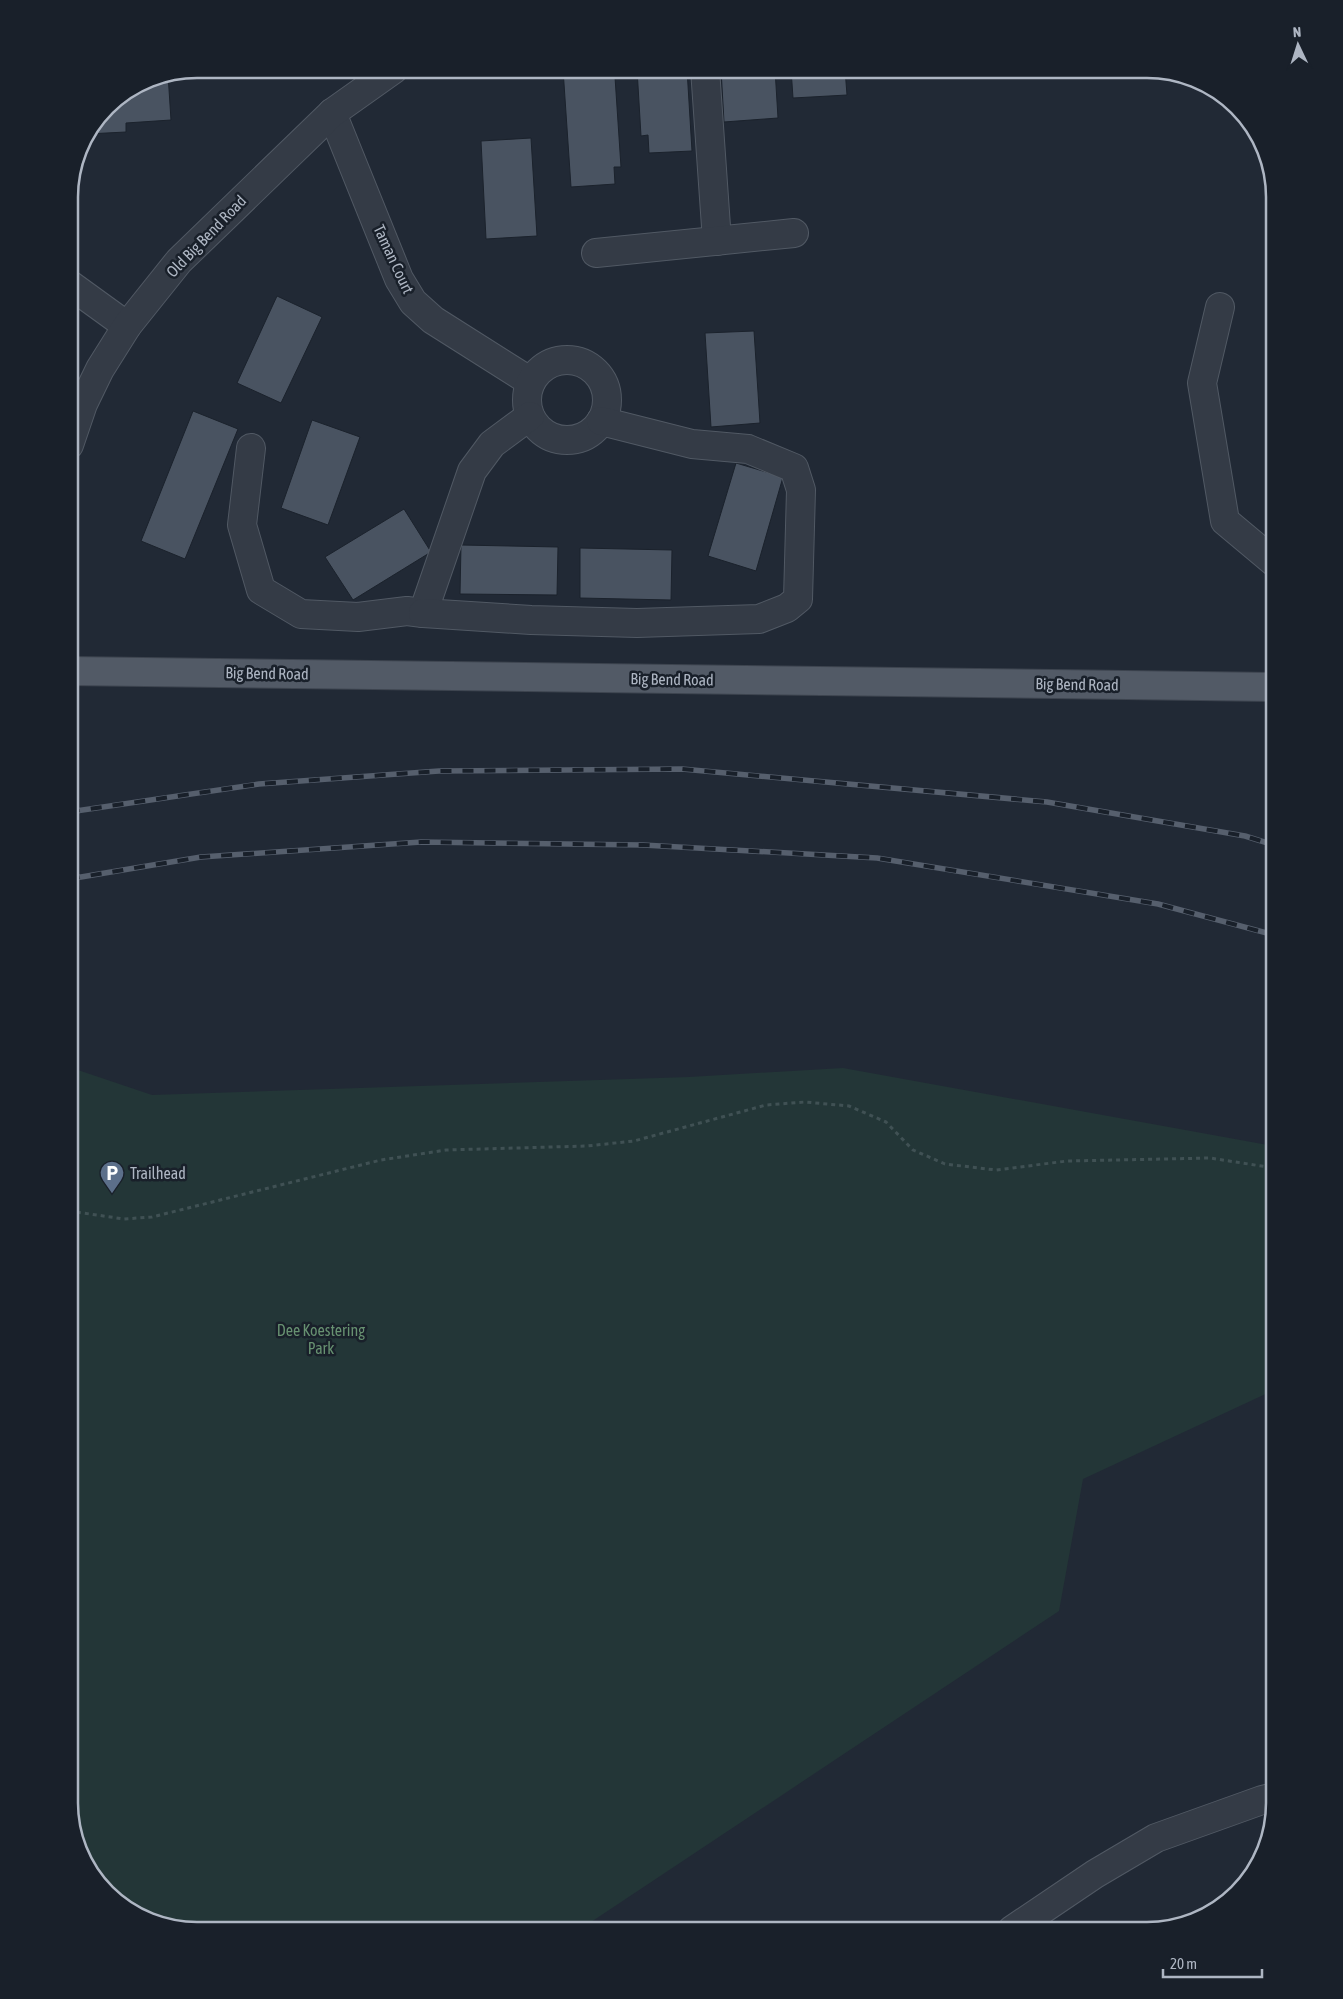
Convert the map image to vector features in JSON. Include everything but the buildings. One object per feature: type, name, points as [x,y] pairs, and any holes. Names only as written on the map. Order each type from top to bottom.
[{"type":"main road","name":"Big Bend Road","points":[[78,671],[1266,687]]},
{"type":"street","name":"Old Big Bend Road","points":[[78,419],[100,369],[127,326],[179,260],[332,113],[381,78]]},
{"type":"street","points":[[706,78],[716,241]]},
{"type":"street","name":"Taman Court","points":[[332,113],[399,279],[413,302],[433,320],[531,382]]},
{"type":"street","points":[[596,253],[794,233]]},
{"type":"street","points":[[78,291],[127,326]]},
{"type":"street","points":[[1220,307],[1202,383],[1225,521],[1266,555]]},
{"type":"street","points":[[563,360],[576,361],[589,366],[599,375],[605,387],[607,401],[605,413],[601,421],[589,434],[577,440],[551,437],[540,430],[530,416],[527,407],[527,394],[531,382],[539,371],[550,364],[563,360]]},
{"type":"street","points":[[423,612],[472,471],[492,444],[530,416]]},
{"type":"street","points":[[252,448],[242,525],[261,590],[301,614],[358,616],[407,611],[531,620],[637,623],[759,619],[787,608],[798,600],[801,490],[794,468],[748,449],[692,444],[601,421]]},
{"type":"street","points":[[1024,1922],[1095,1874],[1156,1838],[1266,1799]]},
{"type":"path","points":[[78,1212],[124,1219],[152,1217],[381,1160],[446,1150],[587,1146],[634,1141],[766,1105],[805,1102],[849,1106],[886,1122],[913,1150],[945,1164],[996,1170],[1067,1161],[1210,1158],[1266,1167]]},
{"type":"green space","name":"Dee Koestering Park","points":[[843,1068],[1266,1145],[1266,1394],[1083,1479],[1059,1611],[592,1921],[189,1921],[158,1915],[144,1909],[118,1892],[102,1875],[93,1862],[87,1848],[79,1818],[78,1070],[152,1095],[689,1077]]},
{"type":"railway","points":[[78,811],[259,784],[439,771],[682,769],[1047,802],[1245,836],[1266,843]]},
{"type":"railway","points":[[78,878],[201,857],[421,842],[643,845],[877,858],[1158,904],[1266,933]]},
{"type":"place","name":"Trailhead","points":[[112,1194]]}]
